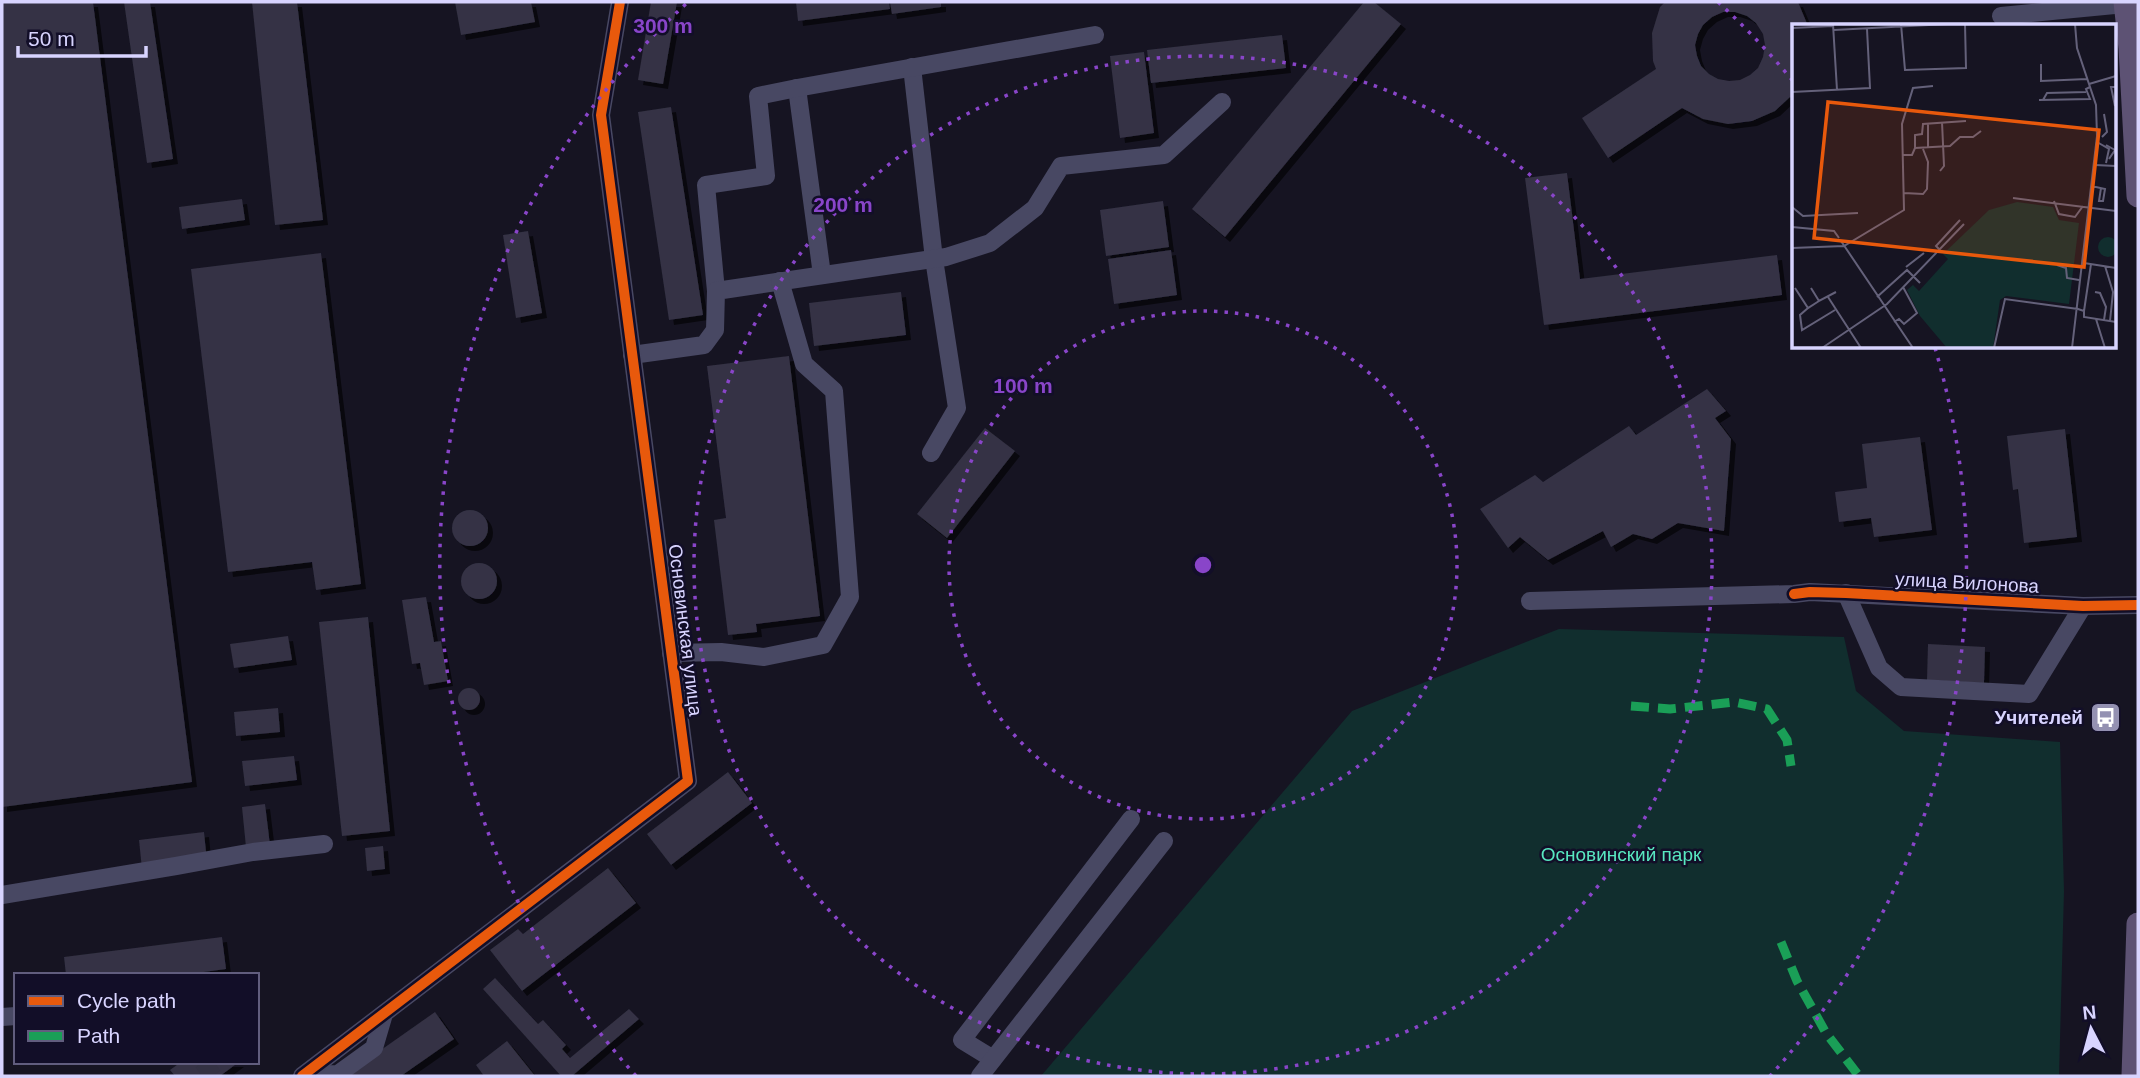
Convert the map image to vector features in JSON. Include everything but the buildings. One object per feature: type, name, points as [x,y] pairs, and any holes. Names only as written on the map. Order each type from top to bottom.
[{"type":"main road","points":[[2125,3],[2134,48],[2138,196]]},
{"type":"main road","points":[[2133,1076],[2138,924]]},
{"type":"street","name":"Основинская улица","points":[[303,1076],[688,781],[601,116],[620,2]]},
{"type":"street","points":[[2000,16],[2125,3]]},
{"type":"street","points":[[632,355],[704,345],[715,330],[716,291],[706,185],[766,176],[758,96],[1095,35]]},
{"type":"street","points":[[912,67],[934,259],[957,408],[931,453]]},
{"type":"street","points":[[797,88],[822,275]]},
{"type":"street","points":[[716,291],[946,257],[990,243],[1035,208],[1061,166],[1164,155],[1222,102]]},
{"type":"street","points":[[671,653],[721,652],[764,657],[823,645],[850,597],[834,391],[804,364],[780,281]]},
{"type":"street","name":"улица Вилонова","points":[[1530,601],[1810,592],[2083,606],[2138,605]]},
{"type":"street","points":[[1846,593],[1879,668],[1901,687],[1914,688],[2029,694],[2083,606]]},
{"type":"street","points":[[993,1059],[962,1040],[1131,819]]},
{"type":"street","points":[[980,1076],[1164,841]]},
{"type":"street","points":[[2,895],[253,852],[324,844]]},
{"type":"green space","name":"Основинский парк","points":[[1559,629],[1844,637],[1856,691],[1904,731],[2060,742],[2064,891],[2059,1076],[1041,1076],[1352,711]]},
{"type":"tunnel","points":[[204,1064],[213,1076]]},
{"type":"marked path","points":[[1631,706],[1670,709],[1734,702],[1767,709],[1787,740],[1791,766]]},
{"type":"marked path","points":[[1781,942],[1797,981],[1826,1033],[1859,1076]]},
{"type":"cycle path","points":[[302,1076],[688,781],[601,115],[620,2]]},
{"type":"cycle path","points":[[1794,594],[1846,593],[2083,606],[2138,605]]},
{"type":"place","name":"Учителей","points":[[2106,717]]}]
